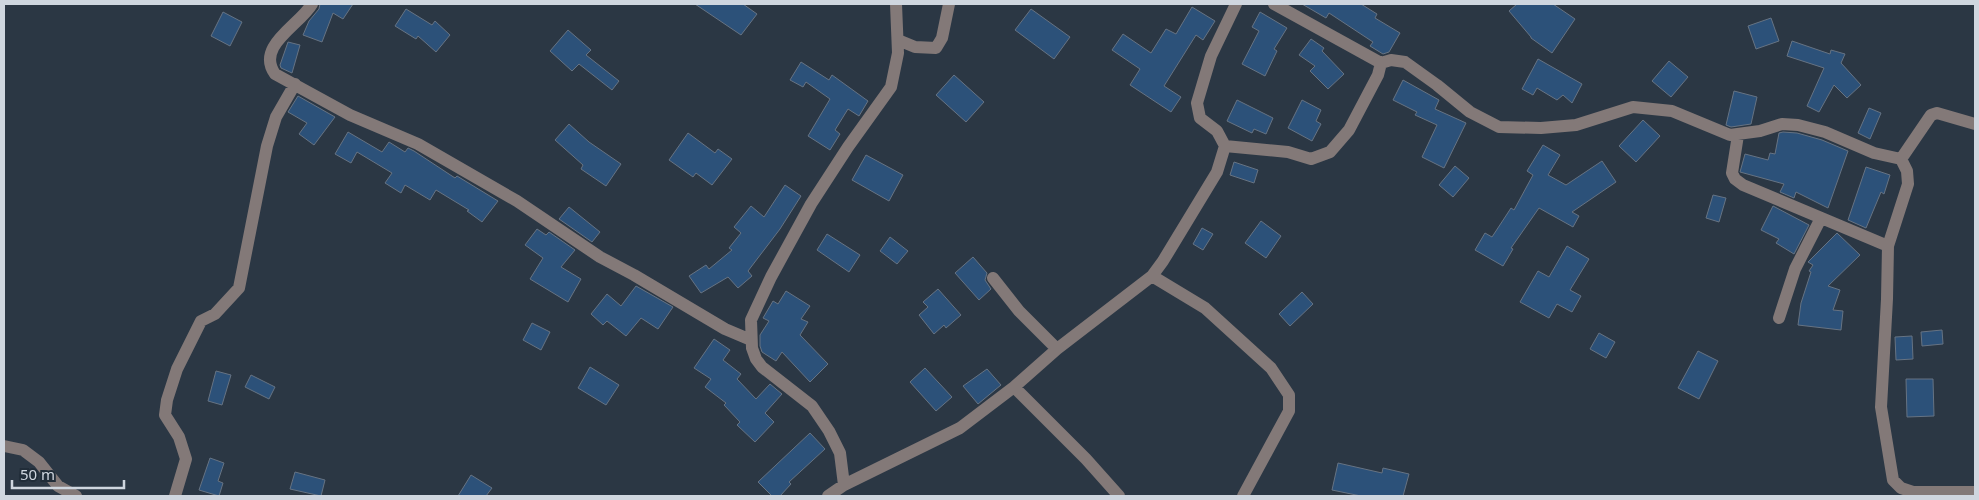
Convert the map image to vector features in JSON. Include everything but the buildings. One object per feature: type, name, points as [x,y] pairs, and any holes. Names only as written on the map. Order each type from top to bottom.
[{"type":"street","points":[[312,4],[308,11],[281,37],[273,49],[270,58],[271,67],[275,74],[350,115],[418,144],[517,201],[600,258],[634,275],[726,330],[751,340]]},
{"type":"street","points":[[844,485],[840,452],[829,431],[812,406],[762,367],[756,359],[751,340],[751,320],[780,260],[811,204],[891,87],[898,53],[896,4]]},
{"type":"street","points":[[898,40],[916,47],[936,48],[942,38],[949,4]]},
{"type":"street","points":[[828,496],[844,485],[960,428],[1152,276],[1217,172],[1225,146],[1217,132],[1200,118],[1197,103],[1211,56],[1236,4]]},
{"type":"street","points":[[1274,4],[1381,63],[1391,60],[1405,62],[1470,112],[1499,127],[1541,128],[1576,124],[1633,107],[1672,111],[1730,135],[1760,131],[1782,124],[1798,125],[1825,132],[1874,153],[1901,159]]},
{"type":"street","points":[[1225,146],[1288,152],[1311,159],[1330,152],[1349,130],[1378,76],[1381,63]]},
{"type":"street","points":[[176,496],[186,459],[179,437],[165,415],[167,400],[177,369],[201,321],[215,314],[239,288],[267,146],[276,118],[295,84]]},
{"type":"street","points":[[1901,159],[1931,115],[1937,113],[1975,124]]},
{"type":"street","points":[[1738,135],[1732,173],[1735,179],[1743,185],[1888,246]]},
{"type":"street","points":[[1901,159],[1907,171],[1908,184],[1888,246],[1881,407],[1893,480],[1901,488],[1913,492],[1975,492]]},
{"type":"street","points":[[1779,318],[1795,269],[1821,218]]},
{"type":"street","points":[[1152,276],[1205,308],[1271,368],[1289,395],[1289,411],[1243,496]]},
{"type":"street","points":[[993,278],[1019,311],[1058,349]]},
{"type":"street","points":[[1014,386],[1086,459],[1119,496]]},
{"type":"street","points":[[4,446],[23,450],[39,462],[58,486],[76,496]]}]
